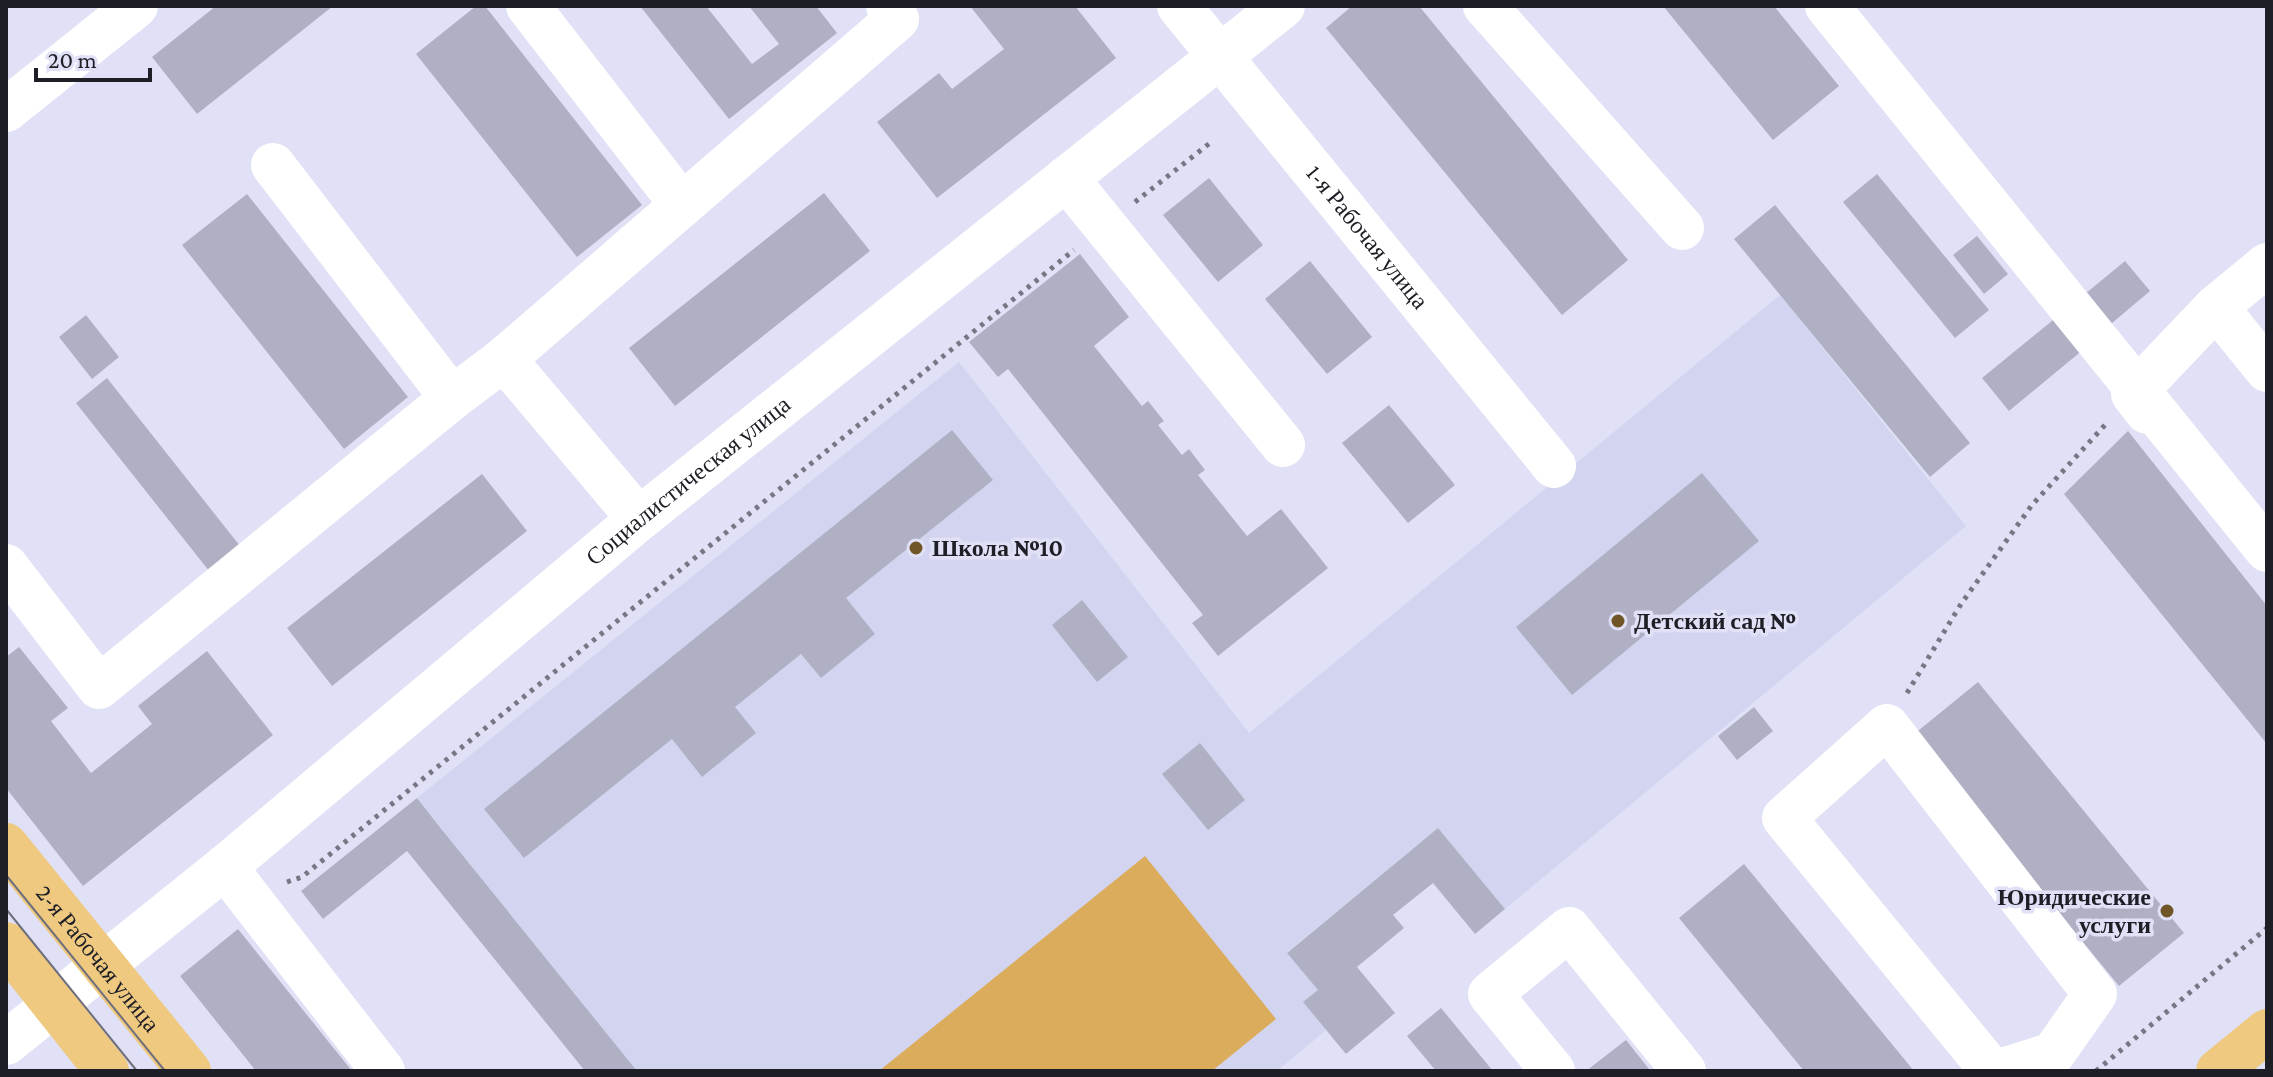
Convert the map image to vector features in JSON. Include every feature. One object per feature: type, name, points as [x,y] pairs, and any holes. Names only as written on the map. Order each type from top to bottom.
[{"type":"main road","name":"2-я Рабочая улица","points":[[6,845],[189,1071]]},
{"type":"main road","points":[[6,944],[107,1071]]},
{"type":"main road","points":[[2218,1071],[2267,1031]]},
{"type":"street","points":[[6,110],[136,6]]},
{"type":"street","points":[[528,6],[682,205]]},
{"type":"street","points":[[10,580],[99,687],[452,398],[504,359],[897,19],[888,6]]},
{"type":"street","name":"1-я Рабочая улица","points":[[1179,6],[1554,466]]},
{"type":"street","name":"Социалистическая улица","points":[[6,1043],[103,966],[234,881],[639,519],[1283,6]]},
{"type":"street","points":[[1485,6],[1682,228]]},
{"type":"street","points":[[1827,6],[2267,550]]},
{"type":"street","points":[[273,165],[452,398]]},
{"type":"street","points":[[1066,178],[1283,445]]},
{"type":"street","points":[[2267,265],[2216,307],[2133,394],[2267,558]]},
{"type":"street","points":[[2216,307],[2267,370]]},
{"type":"street","points":[[504,359],[639,519]]},
{"type":"street","points":[[1992,1071],[1784,818],[1887,726],[2095,994],[2061,1063],[2000,1071]]},
{"type":"street","points":[[234,881],[383,1071]]},
{"type":"street","points":[[1553,1071],[1490,994],[1569,929],[1684,1071]]},
{"type":"path","points":[[234,881],[302,877],[1210,143]]},
{"type":"path","points":[[1887,726],[1961,604],[2032,505],[2133,394]]},
{"type":"path","points":[[2096,1071],[2267,928]]},
{"type":"shaded area","name":"Школа №10","points":[[1780,295],[1966,526],[1505,909],[1438,828],[1287,952],[1318,990],[1304,1003],[1326,1030],[1277,1071],[637,1071],[417,798],[959,362],[1249,733]]},
{"type":"shaded area","points":[[1145,856],[1276,1019],[1212,1071],[879,1071]]},
{"type":"building","points":[[216,6],[333,6],[197,114],[152,57]]},
{"type":"building","points":[[476,6],[485,6],[642,205],[577,257],[416,54]]},
{"type":"building","points":[[640,6],[706,6],[752,64],[779,44],[749,6],[816,6],[837,33],[729,119]]},
{"type":"building","points":[[970,6],[1075,6],[1116,58],[937,198],[877,122],[939,73],[952,89],[1004,49]]},
{"type":"building","points":[[1352,6],[1419,6],[1628,260],[1562,315],[1326,28]]},
{"type":"building","points":[[1663,6],[1774,6],[1839,86],[1773,140]]},
{"type":"building","points":[[1877,174],[1989,310],[1955,338],[1843,202]]},
{"type":"building","points":[[1209,178],[1263,245],[1218,282],[1163,215]]},
{"type":"building","points":[[824,193],[870,251],[675,406],[629,348]]},
{"type":"building","points":[[247,194],[408,397],[344,449],[182,245]]},
{"type":"building","points":[[1775,205],[1970,443],[1930,477],[1734,239]]},
{"type":"building","points":[[1977,236],[2008,274],[1984,294],[1953,255]]},
{"type":"building","points":[[1080,254],[1129,317],[1094,346],[1142,406],[1148,401],[1164,421],[1158,425],[1182,455],[1189,449],[1205,470],[1198,475],[1247,536],[1281,509],[1328,568],[1218,656],[1192,623],[1203,615],[1008,369],[998,377],[969,342]]},
{"type":"building","points":[[1310,261],[1372,337],[1327,374],[1265,299]]},
{"type":"building","points":[[2125,261],[2150,291],[2099,334],[2074,303]]},
{"type":"building","points":[[86,315],[119,357],[92,379],[59,337]]},
{"type":"building","points":[[2058,316],[2084,349],[2009,411],[1982,378]]},
{"type":"building","points":[[107,378],[248,556],[217,581],[76,403]]},
{"type":"building","points":[[1389,405],[1455,485],[1408,523],[1342,443]]},
{"type":"building","points":[[952,430],[993,480],[846,598],[875,634],[821,678],[801,654],[735,707],[756,733],[702,777],[672,739],[524,858],[484,809]]},
{"type":"building","points":[[2128,431],[2267,606],[2267,744],[2064,494]]},
{"type":"building","points":[[1702,473],[1759,541],[1572,695],[1516,627]]},
{"type":"building","points":[[482,474],[527,531],[332,686],[287,628]]},
{"type":"building","points":[[1082,600],[1128,657],[1097,682],[1052,625]]},
{"type":"building","points":[[19,647],[68,708],[51,721],[91,773],[152,724],[138,706],[207,651],[273,735],[83,886],[6,788],[6,657]]},
{"type":"building","points":[[1978,682],[2184,933],[2119,986],[1913,735]]},
{"type":"building","points":[[1754,707],[1773,731],[1737,760],[1718,736]]},
{"type":"building","points":[[1200,743],[1245,800],[1208,830],[1162,774]]},
{"type":"building","points":[[417,798],[637,1071],[585,1071],[407,851],[323,919],[301,891]]},
{"type":"building","points":[[1438,828],[1505,909],[1475,934],[1433,883],[1393,915],[1404,928],[1357,967],[1395,1013],[1346,1054],[1303,1002],[1318,990],[1287,953]]},
{"type":"building","points":[[1744,864],[1914,1071],[1804,1071],[1679,918]]},
{"type":"building","points":[[238,929],[352,1071],[256,1071],[180,976]]},
{"type":"building","points":[[1441,1008],[1493,1071],[1436,1071],[1407,1036]]},
{"type":"building","points":[[1626,1040],[1649,1069],[1586,1071]]},
{"type":"tram line","points":[[6,875],[165,1071]]},
{"type":"tram line","points":[[6,909],[137,1071]]},
{"type":"place","name":"Школа №10","points":[[916,548]]},
{"type":"place","name":"Детский сад №","points":[[1618,621]]},
{"type":"place","name":"Юридические услуги","points":[[2167,911]]}]
